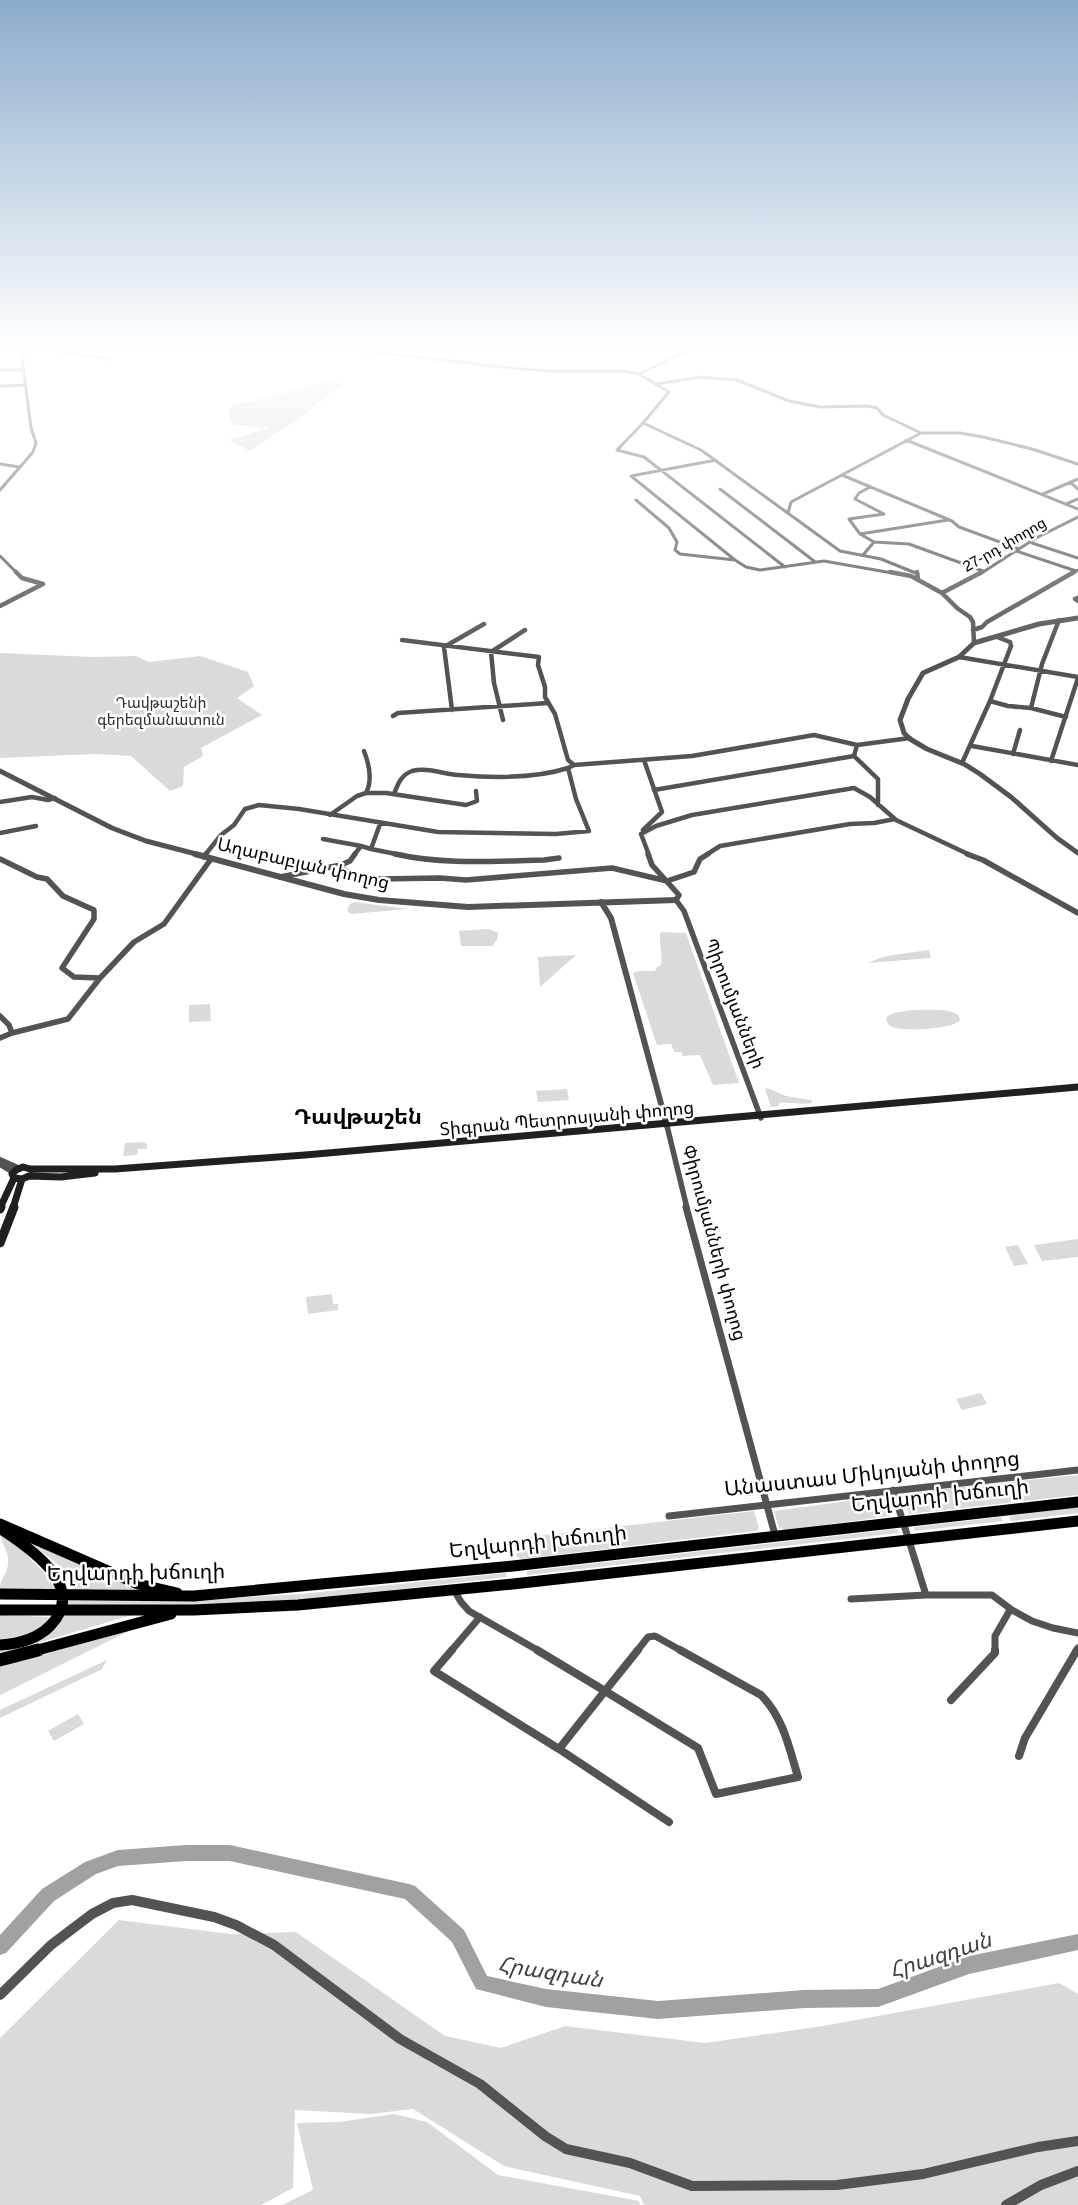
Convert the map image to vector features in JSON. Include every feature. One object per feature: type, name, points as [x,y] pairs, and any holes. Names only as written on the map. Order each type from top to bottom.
[{"type":"main road","name":"Տիգրան Պետրոսյանի փողոց","points":[[761,1117],[1078,1087]]},
{"type":"main road","name":"Տիգրան Պետրոսյանի փողոց","points":[[21,1174],[148,1167],[394,1148],[1078,1091]]},
{"type":"main road","points":[[0,1209],[21,1174]]},
{"type":"main road","points":[[0,1242],[20,1191],[21,1174]]},
{"type":"main road","name":"Եղվարդի խճուղի","points":[[0,1594],[194,1596],[513,1566],[1078,1502]]},
{"type":"main road","name":"Եղվարդի խճուղի","points":[[0,1610],[194,1610],[298,1605],[513,1584],[1078,1521]]},
{"type":"main road","points":[[0,1526],[30,1550],[55,1575],[63,1593],[63,1601],[57,1617],[46,1630],[20,1643],[0,1645]]},
{"type":"main road","points":[[0,1526],[138,1584],[194,1596]]},
{"type":"main road","points":[[513,1566],[513,1584]]},
{"type":"main road","points":[[0,1660],[129,1624],[194,1610]]},
{"type":"street","points":[[0,490],[33,451]]},
{"type":"street","points":[[620,451],[644,457],[785,567]]},
{"type":"street","points":[[703,451],[840,551],[881,558],[914,570],[919,573],[918,579]]},
{"type":"street","points":[[788,513],[791,502],[886,451]]},
{"type":"street","points":[[934,451],[1078,509]]},
{"type":"street","points":[[1038,451],[1078,464]]},
{"type":"street","points":[[716,460],[631,476],[746,567],[760,570],[814,561],[834,562],[918,579],[942,593],[957,608],[970,617],[973,622],[974,643]]},
{"type":"street","points":[[0,464],[19,467]]},
{"type":"street","points":[[842,475],[950,520],[959,527],[1077,571]]},
{"type":"street","points":[[1043,494],[1078,479]]},
{"type":"street","points":[[1070,482],[1078,489]]},
{"type":"street","points":[[870,487],[859,493],[855,499],[885,513],[849,519],[860,534],[874,542],[909,544],[983,570]]},
{"type":"street","points":[[720,489],[814,561]]},
{"type":"street","points":[[636,500],[669,528],[677,542],[675,547],[677,552],[735,560]]},
{"type":"street","points":[[1066,504],[1078,500]]},
{"type":"street","name":"27-րդ փողոց","points":[[942,593],[1036,538],[1077,519]]},
{"type":"street","points":[[860,534],[950,520]]},
{"type":"street","points":[[862,555],[874,542]]},
{"type":"street","points":[[1032,542],[1078,558]]},
{"type":"street","points":[[0,556],[22,578],[43,584],[0,606]]},
{"type":"street","points":[[973,630],[982,627],[987,622],[1077,571]]},
{"type":"street","points":[[1078,618],[1039,624],[974,643],[959,657],[923,673],[900,717],[900,726],[910,738],[925,748],[962,763],[1006,794],[1047,831],[1078,853]]},
{"type":"street","points":[[1031,708],[1034,690],[1046,652],[1059,620]]},
{"type":"street","points":[[444,647],[484,624]]},
{"type":"street","points":[[491,652],[525,630]]},
{"type":"street","points":[[962,763],[972,746],[1004,664],[1010,642],[997,637]]},
{"type":"street","points":[[402,640],[444,647],[539,657],[538,665],[548,703],[554,714],[568,760],[574,765]]},
{"type":"street","points":[[444,647],[452,710]]},
{"type":"street","points":[[491,652],[494,683],[503,720]]},
{"type":"street","points":[[959,657],[1078,678],[1051,761]]},
{"type":"street","points":[[990,701],[1008,706],[1031,708],[1066,718]]},
{"type":"street","points":[[394,716],[398,713],[548,703]]},
{"type":"street","points":[[1013,754],[1020,730]]},
{"type":"street","points":[[394,794],[401,778],[421,770],[457,775],[555,773],[574,765],[692,756],[814,735],[857,745],[910,738]]},
{"type":"street","points":[[854,756],[857,745]]},
{"type":"street","points":[[972,746],[1078,766]]},
{"type":"street","points":[[364,751],[369,788],[366,793]]},
{"type":"street","points":[[654,790],[854,756],[878,778],[878,805]]},
{"type":"street","points":[[641,834],[662,812],[644,760]]},
{"type":"street","points":[[204,857],[221,835],[234,825],[249,807],[259,805],[290,808],[438,832],[556,834],[589,830],[576,799],[568,768]]},
{"type":"street","name":"Աղաբաբյան փողոց","points":[[0,771],[112,828],[146,841],[379,900],[440,906],[524,906],[676,900]]},
{"type":"street","points":[[641,834],[656,826],[692,815],[854,788],[870,797],[895,819],[956,850],[983,860],[1078,914]]},
{"type":"street","points":[[330,815],[357,796],[366,793],[394,794],[466,805],[477,801],[476,791]]},
{"type":"street","points":[[0,802],[32,796],[48,800],[55,798]]},
{"type":"street","points":[[337,866],[355,876],[378,879],[440,878],[466,880],[612,868],[667,881],[694,872],[700,859],[720,846],[823,828],[895,819]]},
{"type":"street","points":[[370,849],[380,824]]},
{"type":"street","points":[[0,833],[36,826]]},
{"type":"street","points":[[641,834],[652,865],[667,881]]},
{"type":"street","points":[[322,839],[414,858],[450,861],[552,860],[558,858]]},
{"type":"street","points":[[280,876],[337,866],[350,861],[361,846]]},
{"type":"street","points":[[0,859],[42,879],[47,879],[63,896],[94,910],[94,919],[62,968],[66,973],[77,978],[100,978]]},
{"type":"street","points":[[0,1038],[12,1033],[68,1019],[100,978],[134,942],[164,924],[211,859]]},
{"type":"street","name":"Պիրումյանների","points":[[667,881],[679,895],[676,900],[684,911],[761,1117]]},
{"type":"street","name":"Փիրումյանների փողոց","points":[[601,902],[611,918],[775,1535]]},
{"type":"street","points":[[0,1016],[9,1025],[12,1033]]},
{"type":"street","points":[[0,1160],[21,1174]]},
{"type":"street","points":[[0,1164],[21,1174]]},
{"type":"street","name":"Անաստաս Միկոյանի փողոց","points":[[669,1516],[1078,1470]]},
{"type":"street","points":[[893,1490],[926,1595]]},
{"type":"street","points":[[454,1590],[460,1604],[480,1618],[493,1622],[605,1691],[698,1748],[716,1794],[798,1777],[779,1717],[771,1703],[655,1636],[648,1637],[605,1691],[559,1750]]},
{"type":"street","points":[[851,1598],[992,1595],[1010,1610],[1054,1630],[1078,1633]]},
{"type":"street","points":[[951,1700],[994,1653],[995,1636],[1010,1610]]},
{"type":"street","points":[[480,1618],[434,1671],[669,1822]]},
{"type":"street","points":[[1019,1756],[1025,1738],[1078,1648]]},
{"type":"street","points":[[0,1995],[51,1946],[92,1914],[113,1902],[132,1900],[214,1917],[236,1925],[274,1945],[400,2039],[480,2084],[546,2136],[566,2149],[630,2163],[692,2186],[770,2187],[836,2185],[923,2174],[1038,2147],[1078,2140]]},
{"type":"street","points":[[1006,2205],[1039,2186],[1078,2171]]},
{"type":"green space","name":"Դավթաշենի գերեզմանատուն","points":[[0,653],[93,657],[136,656],[149,662],[200,656],[248,672],[254,686],[237,698],[262,715],[201,748],[203,756],[184,767],[183,786],[170,791],[131,756],[96,754],[0,758]]},
{"type":"green space","points":[[355,902],[408,909],[351,914],[347,910],[350,904]]},
{"type":"green space","points":[[488,929],[498,933],[497,940],[492,946],[461,946],[459,931]]},
{"type":"green space","points":[[662,932],[686,933],[739,1083],[713,1085],[700,1055],[683,1056],[681,1052],[674,1052],[671,1044],[657,1045],[633,973],[638,971],[655,971],[661,965],[660,934]]},
{"type":"green space","points":[[929,950],[931,958],[867,963],[886,956]]},
{"type":"green space","points":[[576,955],[540,987],[538,957]]},
{"type":"green space","points":[[210,1004],[211,1021],[189,1022],[189,1005]]},
{"type":"green space","points":[[944,1010],[955,1013],[959,1016],[960,1021],[939,1028],[902,1029],[892,1027],[888,1024],[886,1018],[905,1011]]},
{"type":"green space","points":[[767,1088],[786,1096],[811,1100],[812,1103],[779,1103],[779,1106],[771,1107],[765,1089]]},
{"type":"green space","points":[[567,1089],[569,1100],[538,1102],[536,1091]]},
{"type":"green space","points":[[143,1142],[147,1144],[147,1149],[138,1149],[137,1155],[123,1156],[125,1143]]},
{"type":"green space","points":[[1078,1239],[1078,1257],[1042,1261],[1034,1245]]},
{"type":"green space","points":[[1018,1245],[1028,1264],[1014,1266],[1005,1247]]},
{"type":"green space","points":[[332,1294],[333,1304],[338,1304],[338,1310],[308,1314],[306,1297]]},
{"type":"green space","points":[[981,1393],[987,1404],[962,1410],[956,1399]]},
{"type":"green space","points":[[1078,1475],[1078,1495],[909,1514],[902,1493]]},
{"type":"green space","points":[[885,1496],[890,1498],[893,1510],[891,1516],[785,1530],[779,1528],[774,1511]]},
{"type":"green space","points":[[1078,1507],[1078,1513],[1011,1521],[1009,1516]]},
{"type":"green space","points":[[754,1511],[759,1528],[756,1531],[521,1559],[517,1557],[513,1542],[519,1538]]},
{"type":"green space","points":[[1001,1517],[1003,1521],[915,1531],[914,1527]]},
{"type":"green space","points":[[897,1529],[899,1533],[527,1575],[527,1571]]},
{"type":"green space","points":[[0,1532],[24,1552],[53,1584],[58,1593],[0,1591],[8,1559]]},
{"type":"green space","points":[[31,1544],[147,1592],[75,1592],[73,1584],[64,1570]]},
{"type":"green space","points":[[506,1573],[507,1577],[301,1600],[193,1606],[66,1605],[68,1600],[194,1600],[301,1594]]},
{"type":"green space","points":[[0,1615],[49,1617],[35,1632],[14,1639],[0,1640]]},
{"type":"green space","points":[[65,1615],[132,1615],[0,1654],[0,1650],[27,1643],[45,1634]]},
{"type":"green space","points":[[131,1630],[0,1695],[0,1667]]},
{"type":"green space","points":[[107,1660],[102,1669],[0,1718],[0,1710]]},
{"type":"green space","points":[[78,1714],[84,1724],[54,1741],[48,1731]]},
{"type":"green space","points":[[119,1920],[230,1934],[296,1932],[445,2036],[501,2048],[565,2026],[705,2043],[823,2026],[1059,1983],[1078,1994],[1078,2205],[644,2205],[640,2196],[504,2166],[413,2109],[370,2114],[295,2110],[293,2188],[261,2205],[0,2205],[0,2038]]},
{"type":"green space","points":[[394,2114],[427,2122],[498,2175],[639,2201],[640,2205],[282,2205],[313,2190],[297,2123],[339,2122]]},
{"type":"waterway","name":"Հրազդան","points":[[0,1947],[48,1895],[91,1868],[118,1858],[186,1853],[230,1853],[409,1892],[458,1936],[482,1983],[546,1998],[658,2010],[804,1999],[878,1998],[969,1965],[1078,1942]]},
{"type":"district","name":"Դավթաշեն","points":[[358,1118]]}]
